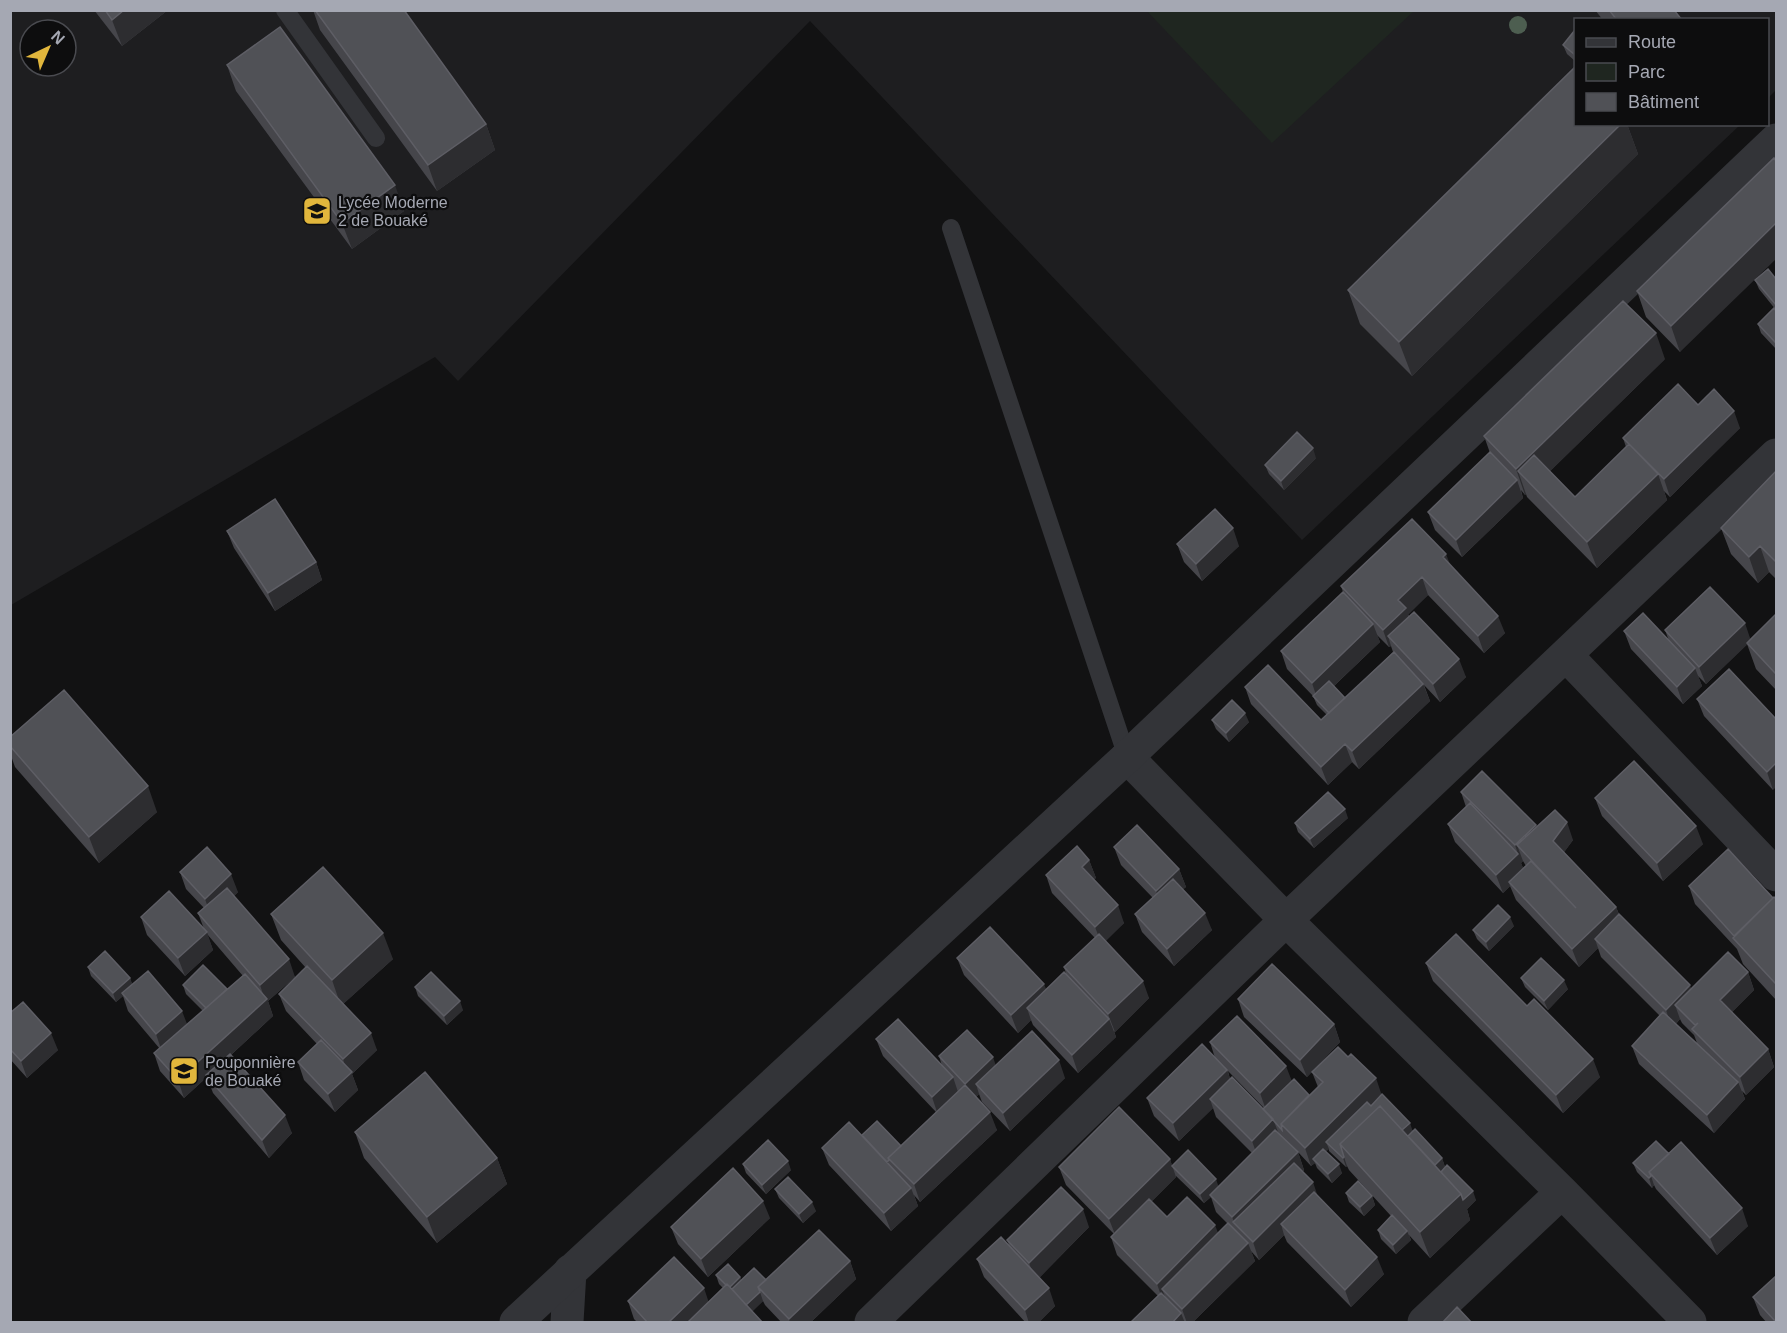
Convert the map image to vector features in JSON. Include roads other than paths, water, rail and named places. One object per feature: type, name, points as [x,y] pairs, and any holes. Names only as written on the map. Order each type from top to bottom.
[{"type":"street","points":[[516,1323],[1127,757],[1776,140]]},
{"type":"street","points":[[871,1323],[1286,920],[1776,455]]},
{"type":"street","points":[[1566,655],[1776,875]]},
{"type":"street","points":[[1127,757],[1286,920],[1562,1192],[1690,1323]]},
{"type":"street","points":[[1424,1323],[1562,1192]]},
{"type":"street","points":[[567,1323],[570,1271]]},
{"type":"lane","points":[[285,10],[376,138]]},
{"type":"lane","points":[[951,228],[1127,757]]},
{"type":"place","name":"Lycée Moderne 2 de Bouaké","points":[[317,211]]},
{"type":"place","name":"Pouponnière de Bouaké","points":[[184,1071]]}]
